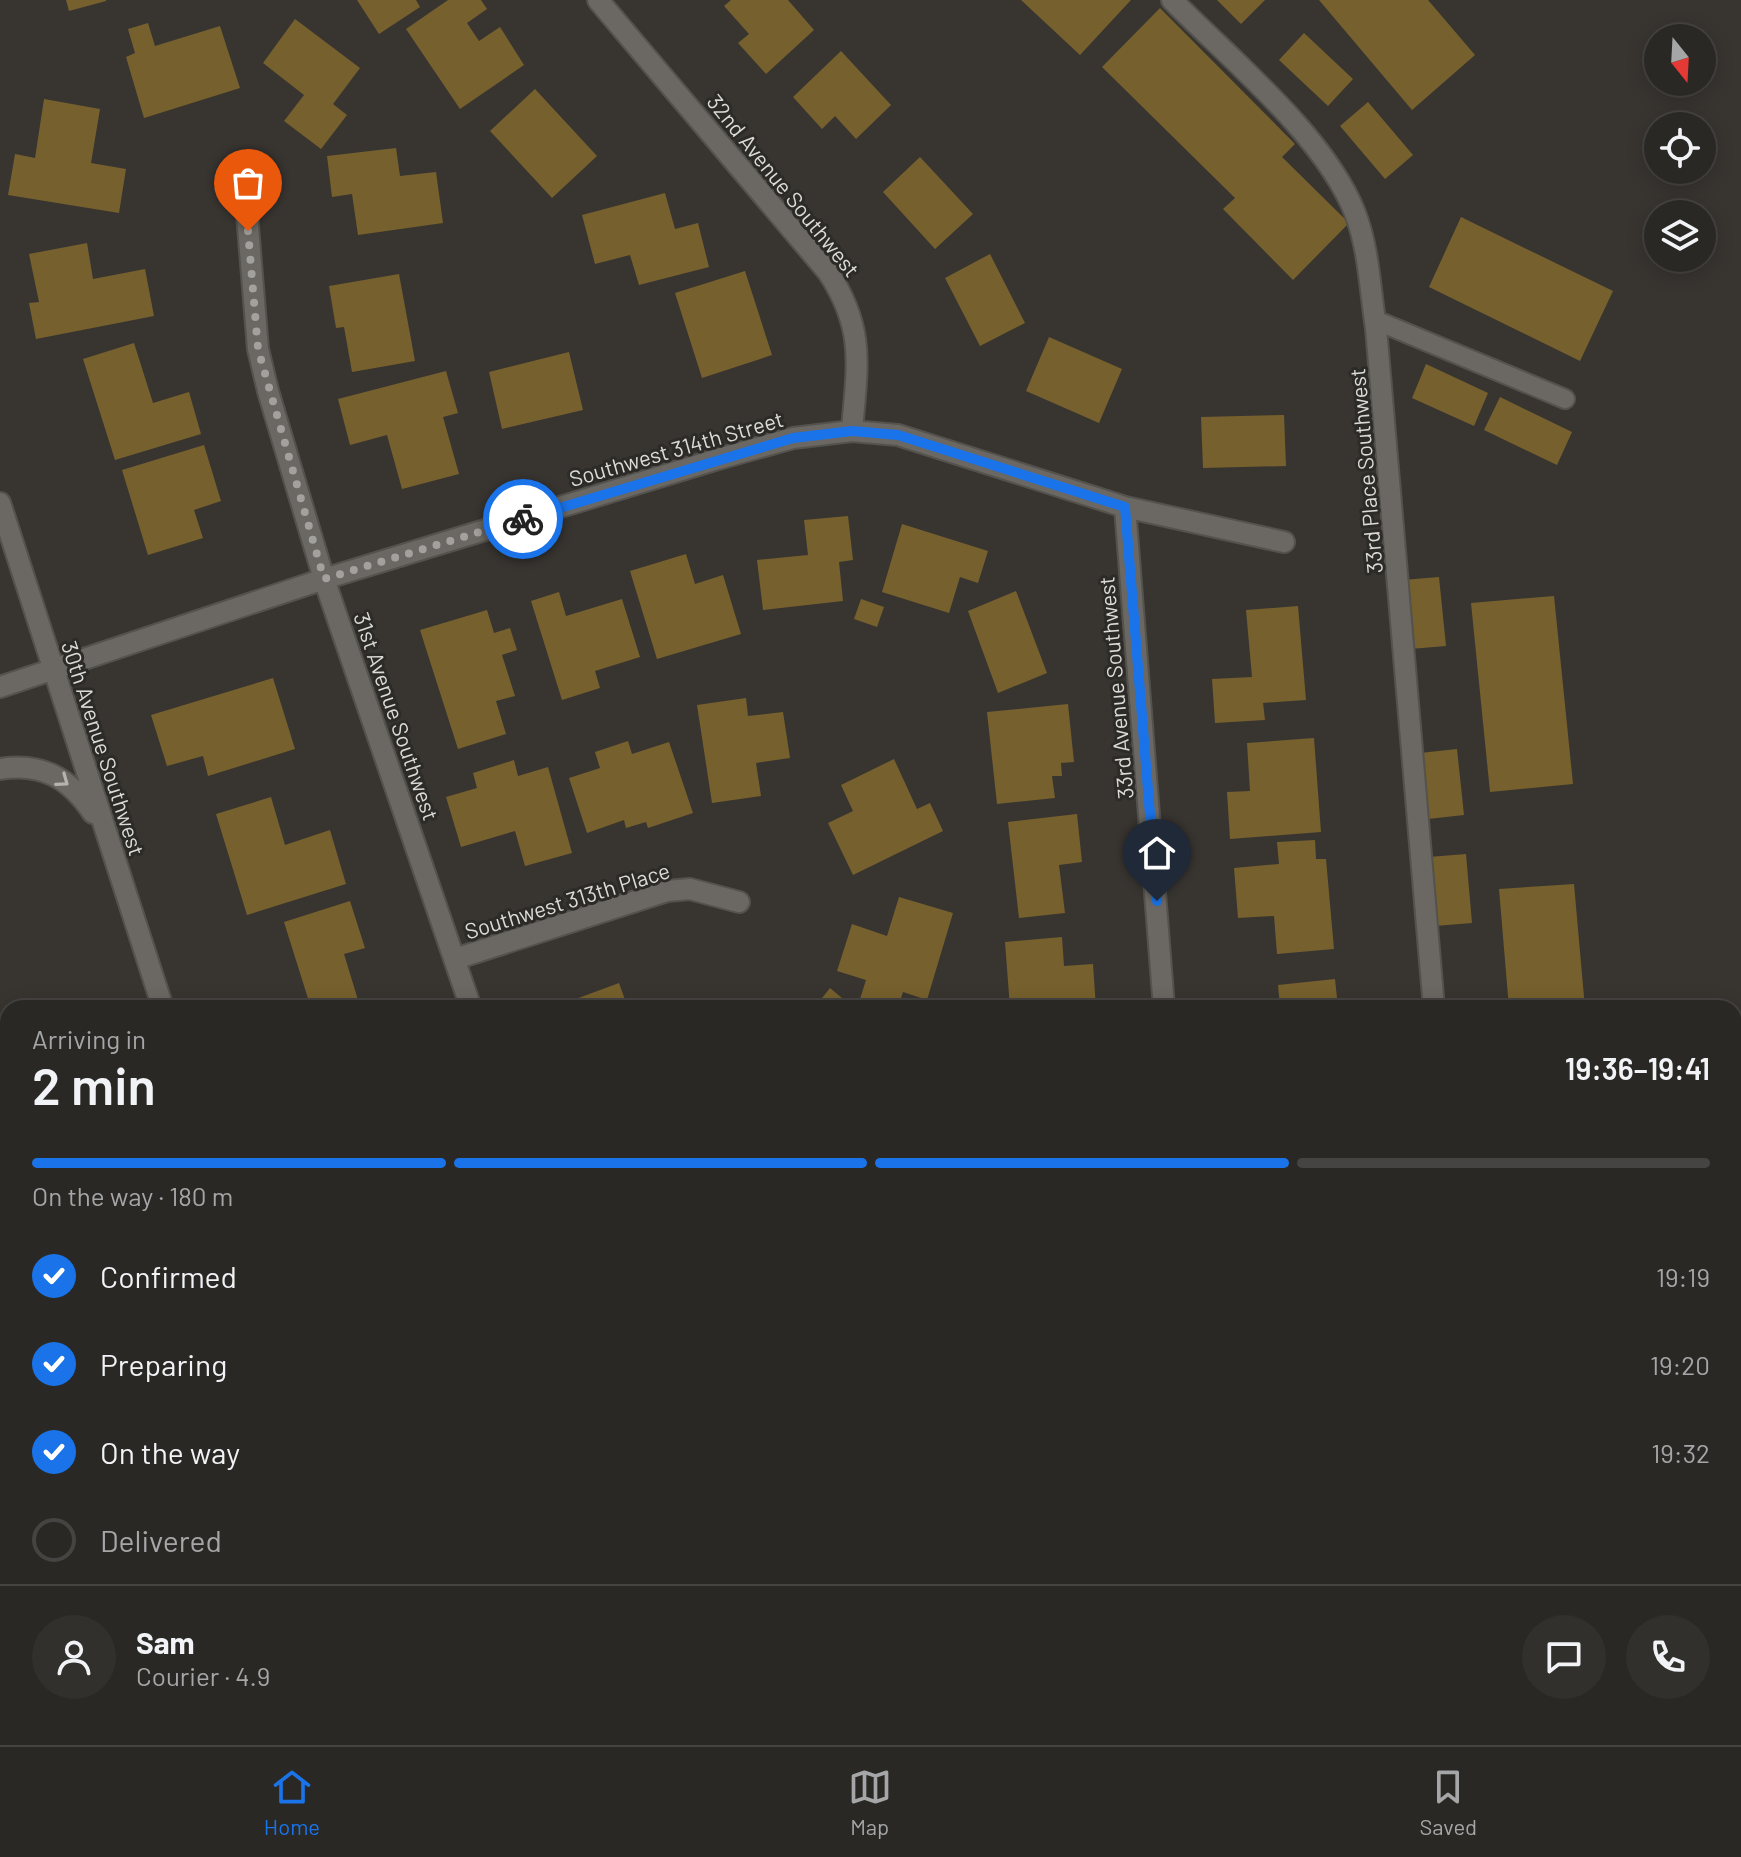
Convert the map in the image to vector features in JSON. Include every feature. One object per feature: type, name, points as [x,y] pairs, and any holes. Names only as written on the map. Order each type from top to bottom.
[{"type":"street","name":"32nd Avenue Southwest","points":[[598,0],[828,272],[847,302],[856,335],[852,431]]},
{"type":"street","name":"33rd Place Southwest","points":[[1172,0],[1299,128],[1337,179],[1359,226],[1375,320],[1433,1000]]},
{"type":"street","name":"31st Avenue Southwest","points":[[246,202],[258,349],[324,579],[468,1000]]},
{"type":"street","name":"Southwest 314th Street","points":[[0,687],[324,579],[778,443],[852,431],[898,435],[1125,507],[1284,542]]},
{"type":"street","name":"30th Avenue Southwest","points":[[0,503],[160,1000]]},
{"type":"street","name":"33rd Avenue Southwest","points":[[1125,507],[1163,1000]]},
{"type":"street","points":[[0,769],[29,766],[59,777],[85,800],[106,831]]},
{"type":"street","name":"Southwest 313th Place","points":[[455,959],[667,891],[702,891],[739,902]]},
{"type":"lane","points":[[1375,320],[1565,399]]},
{"type":"building","points":[[66,0],[106,0],[106,1],[69,11]]},
{"type":"building","points":[[357,0],[416,0],[420,7],[379,34]]},
{"type":"building","points":[[448,0],[481,0],[487,9],[467,23],[479,41],[500,27],[524,65],[460,109],[406,29]]},
{"type":"building","points":[[731,0],[788,0],[814,30],[766,74],[738,43],[749,34],[724,6]]},
{"type":"building","points":[[1021,0],[1131,0],[1080,55]]},
{"type":"building","points":[[1217,0],[1265,0],[1241,24]]},
{"type":"building","points":[[1319,0],[1428,0],[1475,55],[1412,110]]},
{"type":"building","points":[[1160,8],[1295,144],[1282,157],[1349,223],[1293,280],[1223,209],[1235,198],[1102,67]]},
{"type":"building","points":[[295,19],[360,68],[333,104],[347,115],[321,149],[284,121],[304,95],[263,63]]},
{"type":"building","points":[[148,23],[155,46],[220,26],[240,88],[144,118],[126,57],[135,53],[128,29]]},
{"type":"building","points":[[1304,33],[1353,79],[1328,106],[1279,60]]},
{"type":"building","points":[[841,51],[891,105],[856,139],[835,116],[822,129],[793,97]]},
{"type":"building","points":[[535,89],[597,156],[552,198],[490,131]]},
{"type":"building","points":[[44,99],[100,109],[91,163],[126,169],[119,213],[8,195],[15,154],[35,158]]},
{"type":"building","points":[[1368,102],[1413,155],[1385,179],[1340,126]]},
{"type":"building","points":[[396,148],[400,176],[436,172],[443,223],[358,235],[352,194],[332,197],[327,156]]},
{"type":"building","points":[[920,157],[973,214],[935,249],[883,192]]},
{"type":"building","points":[[665,193],[675,229],[698,223],[709,267],[639,285],[630,255],[595,264],[582,215]]},
{"type":"building","points":[[1461,217],[1613,291],[1580,361],[1429,287]]},
{"type":"building","points":[[87,243],[93,279],[145,269],[154,316],[36,339],[29,303],[39,302],[29,254]]},
{"type":"building","points":[[990,254],[1025,323],[980,346],[945,278]]},
{"type":"building","points":[[745,271],[772,355],[702,378],[675,293]]},
{"type":"building","points":[[399,274],[415,361],[352,372],[344,327],[336,328],[329,286]]},
{"type":"building","points":[[1049,337],[1122,369],[1099,423],[1026,391]]},
{"type":"building","points":[[134,343],[153,403],[189,392],[201,434],[115,460],[83,359]]},
{"type":"building","points":[[569,352],[583,410],[502,429],[489,372]]},
{"type":"building","points":[[1426,364],[1488,393],[1474,426],[1412,398]]},
{"type":"building","points":[[446,371],[458,413],[443,417],[459,474],[402,489],[387,435],[350,445],[338,399]]},
{"type":"building","points":[[1500,397],[1572,432],[1557,465],[1484,430]]},
{"type":"building","points":[[1284,415],[1286,466],[1203,468],[1201,417]]},
{"type":"building","points":[[204,445],[221,501],[194,510],[203,538],[148,555],[122,470]]},
{"type":"building","points":[[848,516],[853,560],[839,562],[843,601],[763,610],[757,560],[808,555],[804,520]]},
{"type":"building","points":[[902,524],[988,551],[978,583],[960,577],[949,613],[882,592]]},
{"type":"building","points":[[686,554],[695,584],[723,575],[741,634],[657,659],[630,571]]},
{"type":"building","points":[[1439,577],[1446,646],[1410,649],[1403,580]]},
{"type":"building","points":[[1016,591],[1047,673],[998,693],[968,611]]},
{"type":"building","points":[[559,592],[566,616],[622,599],[640,657],[595,671],[600,688],[562,700],[531,601]]},
{"type":"building","points":[[1554,596],[1573,784],[1490,792],[1471,603]]},
{"type":"building","points":[[861,599],[884,607],[877,627],[854,619]]},
{"type":"building","points":[[1298,606],[1306,700],[1263,703],[1265,720],[1215,723],[1212,679],[1252,677],[1246,610]]},
{"type":"building","points":[[487,610],[494,633],[510,628],[517,650],[502,655],[515,696],[496,701],[506,734],[458,749],[420,630]]},
{"type":"building","points":[[273,678],[295,749],[208,776],[203,756],[167,766],[151,715]]},
{"type":"building","points":[[746,698],[748,716],[783,712],[790,758],[756,763],[761,796],[712,803],[697,705]]},
{"type":"building","points":[[1068,704],[1074,762],[1061,763],[1062,776],[1052,776],[1055,798],[997,804],[987,712]]},
{"type":"building","points":[[1314,738],[1321,832],[1230,839],[1227,792],[1250,791],[1247,743]]},
{"type":"building","points":[[628,741],[632,754],[669,742],[693,813],[648,828],[646,822],[626,828],[624,820],[587,833],[569,778],[600,768],[595,752]]},
{"type":"building","points":[[1457,749],[1464,815],[1428,819],[1420,753]]},
{"type":"building","points":[[894,759],[917,809],[930,803],[943,831],[853,875],[828,823],[853,811],[841,785]]},
{"type":"building","points":[[514,760],[518,776],[548,767],[572,853],[525,866],[515,831],[461,847],[446,797],[477,788],[473,773]]},
{"type":"building","points":[[271,797],[285,845],[330,830],[346,884],[247,915],[216,814]]},
{"type":"building","points":[[1077,814],[1082,862],[1059,865],[1065,913],[1019,918],[1008,822]]},
{"type":"building","points":[[1315,840],[1316,859],[1326,859],[1334,949],[1277,954],[1274,916],[1238,918],[1234,868],[1279,864],[1277,842]]},
{"type":"building","points":[[1466,854],[1472,923],[1435,926],[1429,857]]},
{"type":"building","points":[[1574,884],[1584,1000],[1508,1000],[1499,889]]},
{"type":"building","points":[[899,897],[953,913],[927,1000],[903,992],[900,1000],[862,1000],[866,980],[837,971],[852,924],[887,936]]},
{"type":"building","points":[[350,901],[365,948],[344,954],[358,1000],[308,1000],[284,922]]},
{"type":"building","points":[[1062,937],[1064,966],[1093,964],[1095,1000],[1009,1000],[1005,942]]},
{"type":"building","points":[[1335,979],[1337,1000],[1279,1000],[1278,985]]},
{"type":"building","points":[[619,983],[625,1000],[573,1000]]},
{"type":"building","points":[[830,988],[844,1000],[820,1000]]},
{"type":"way so far","points":[[248,231],[258,349],[324,579],[523,519]]},
{"type":"route","points":[[523,519],[793,438],[852,431],[898,435],[1125,507],[1157,901]]}]
